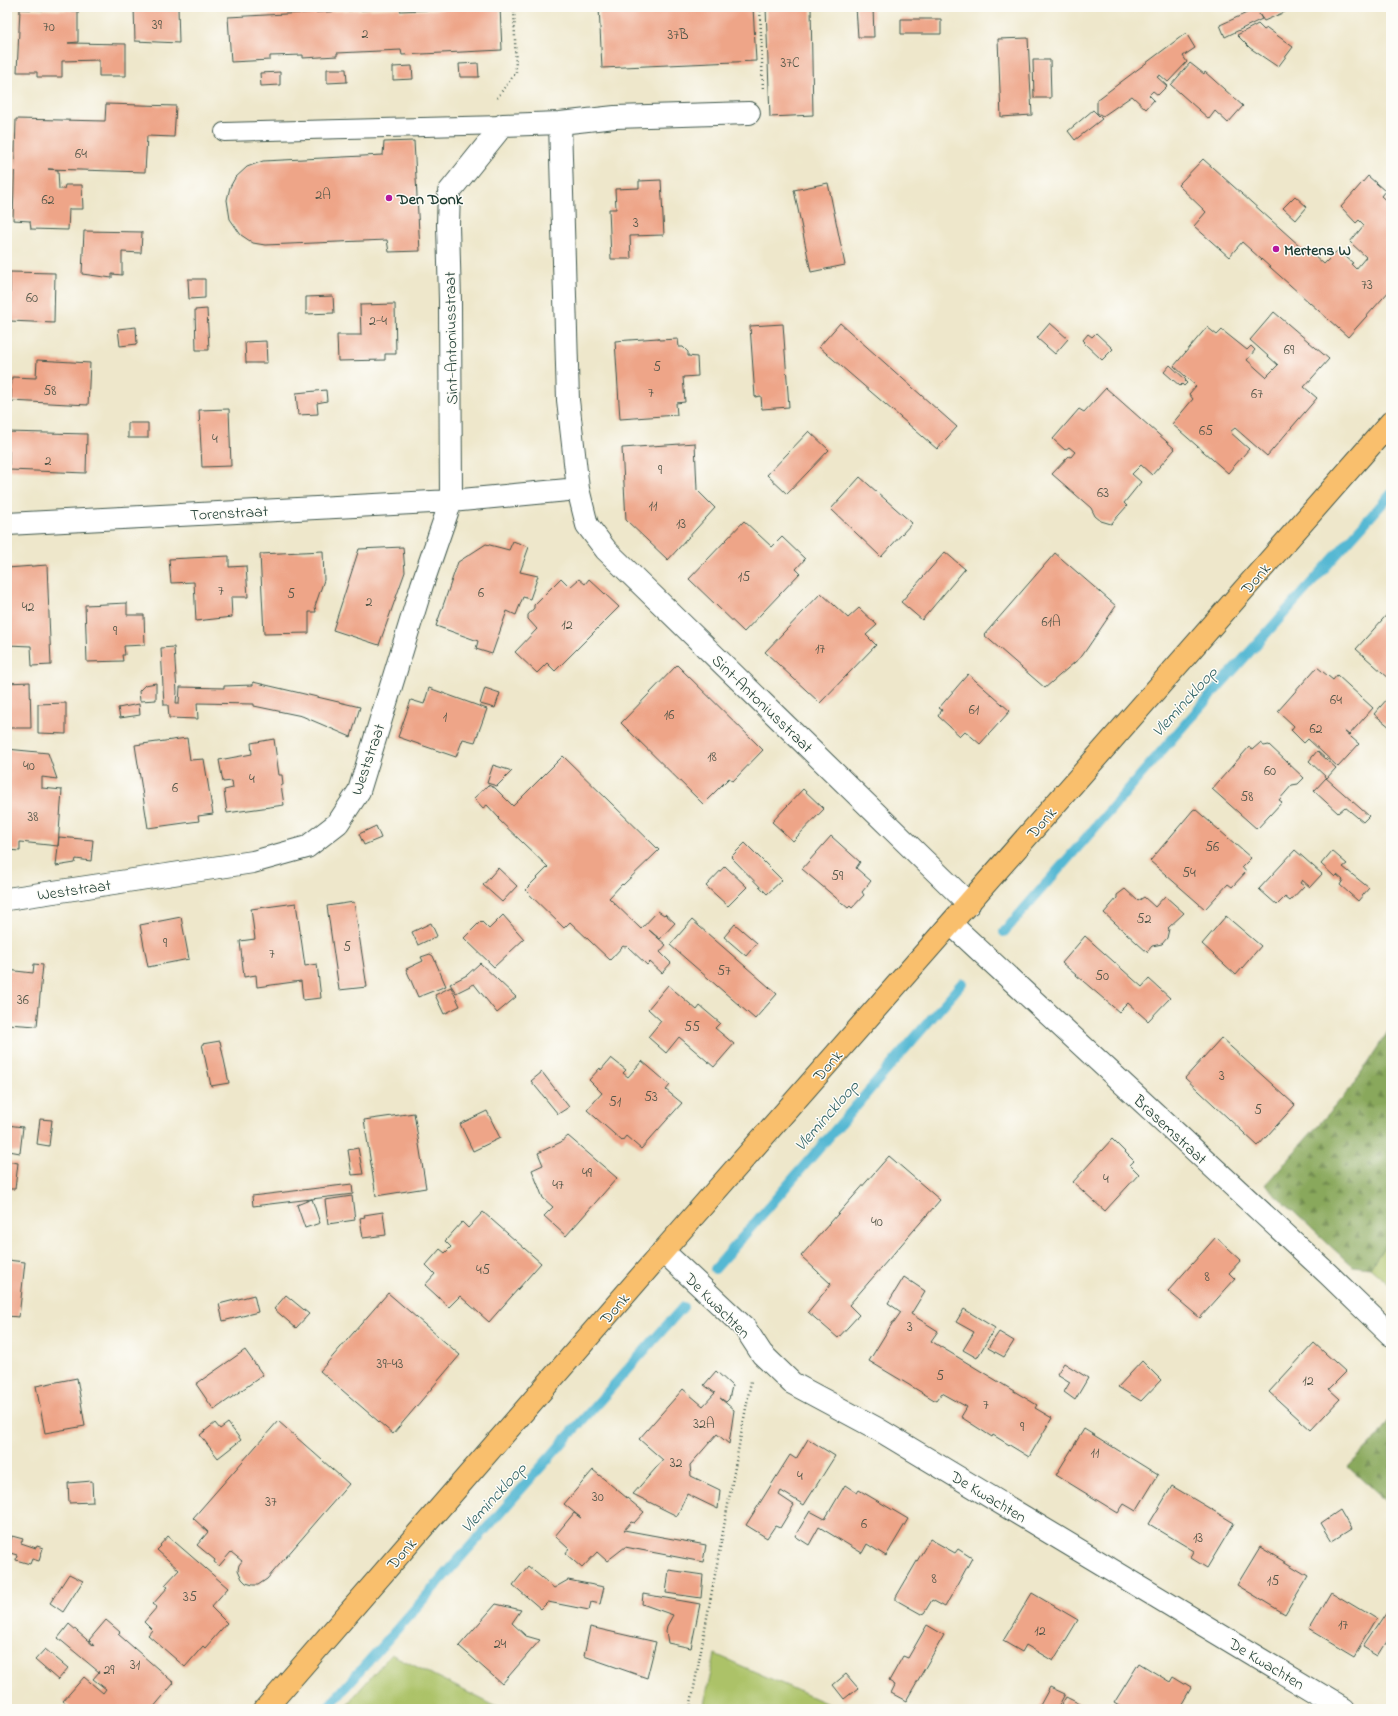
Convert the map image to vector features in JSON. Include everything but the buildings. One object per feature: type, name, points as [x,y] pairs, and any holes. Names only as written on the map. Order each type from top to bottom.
[{"type":"main road","name":"Donk","points":[[265,1709],[663,1251],[1391,422]]},
{"type":"street","points":[[503,125],[560,123],[615,117],[749,113]]},
{"type":"street","name":"Sint-Antoniusstraat","points":[[560,123],[568,400],[578,489],[587,525],[606,550],[969,904]]},
{"type":"street","name":"Sint-Antoniusstraat","points":[[451,501],[448,225],[449,192],[503,125]]},
{"type":"street","points":[[451,501],[578,489]]},
{"type":"street","name":"Torenstraat","points":[[7,524],[451,501]]},
{"type":"street","name":"Weststraat","points":[[7,899],[252,862],[307,847],[338,823],[360,791],[422,585],[451,501]]},
{"type":"street","name":"Brasemstraat","points":[[951,924],[1328,1274],[1391,1335]]},
{"type":"street","name":"De Kwachten","points":[[663,1251],[745,1328],[762,1354],[792,1383],[876,1428],[1343,1709]]},
{"type":"lane","points":[[224,132],[503,125]]},
{"type":"path","points":[[503,125],[486,112],[516,72],[514,7]]},
{"type":"path","points":[[749,113],[764,112],[760,7]]},
{"type":"path","points":[[690,1709],[757,1347]]},
{"type":"green space","points":[[1391,1027],[1391,1236],[1370,1268],[1352,1266],[1265,1185],[1351,1088]]},
{"type":"green space","points":[[1391,1236],[1391,1286],[1370,1268]]},
{"type":"green space","points":[[1391,1417],[1391,1506],[1348,1467],[1378,1436]]},
{"type":"green space","points":[[391,1654],[501,1709],[343,1709]]},
{"type":"green space","points":[[715,1654],[839,1709],[703,1709]]},
{"type":"waterway","name":"Vleminckloop","points":[[1004,932],[1186,723],[1391,494]]},
{"type":"waterway","name":"Vleminckloop","points":[[715,1269],[962,983]]},
{"type":"waterway","name":"Vleminckloop","points":[[326,1709],[683,1307]]},
{"type":"place","name":"Den Donk","points":[[389,198]]},
{"type":"place","name":"Mertens W","points":[[1276,249]]}]
